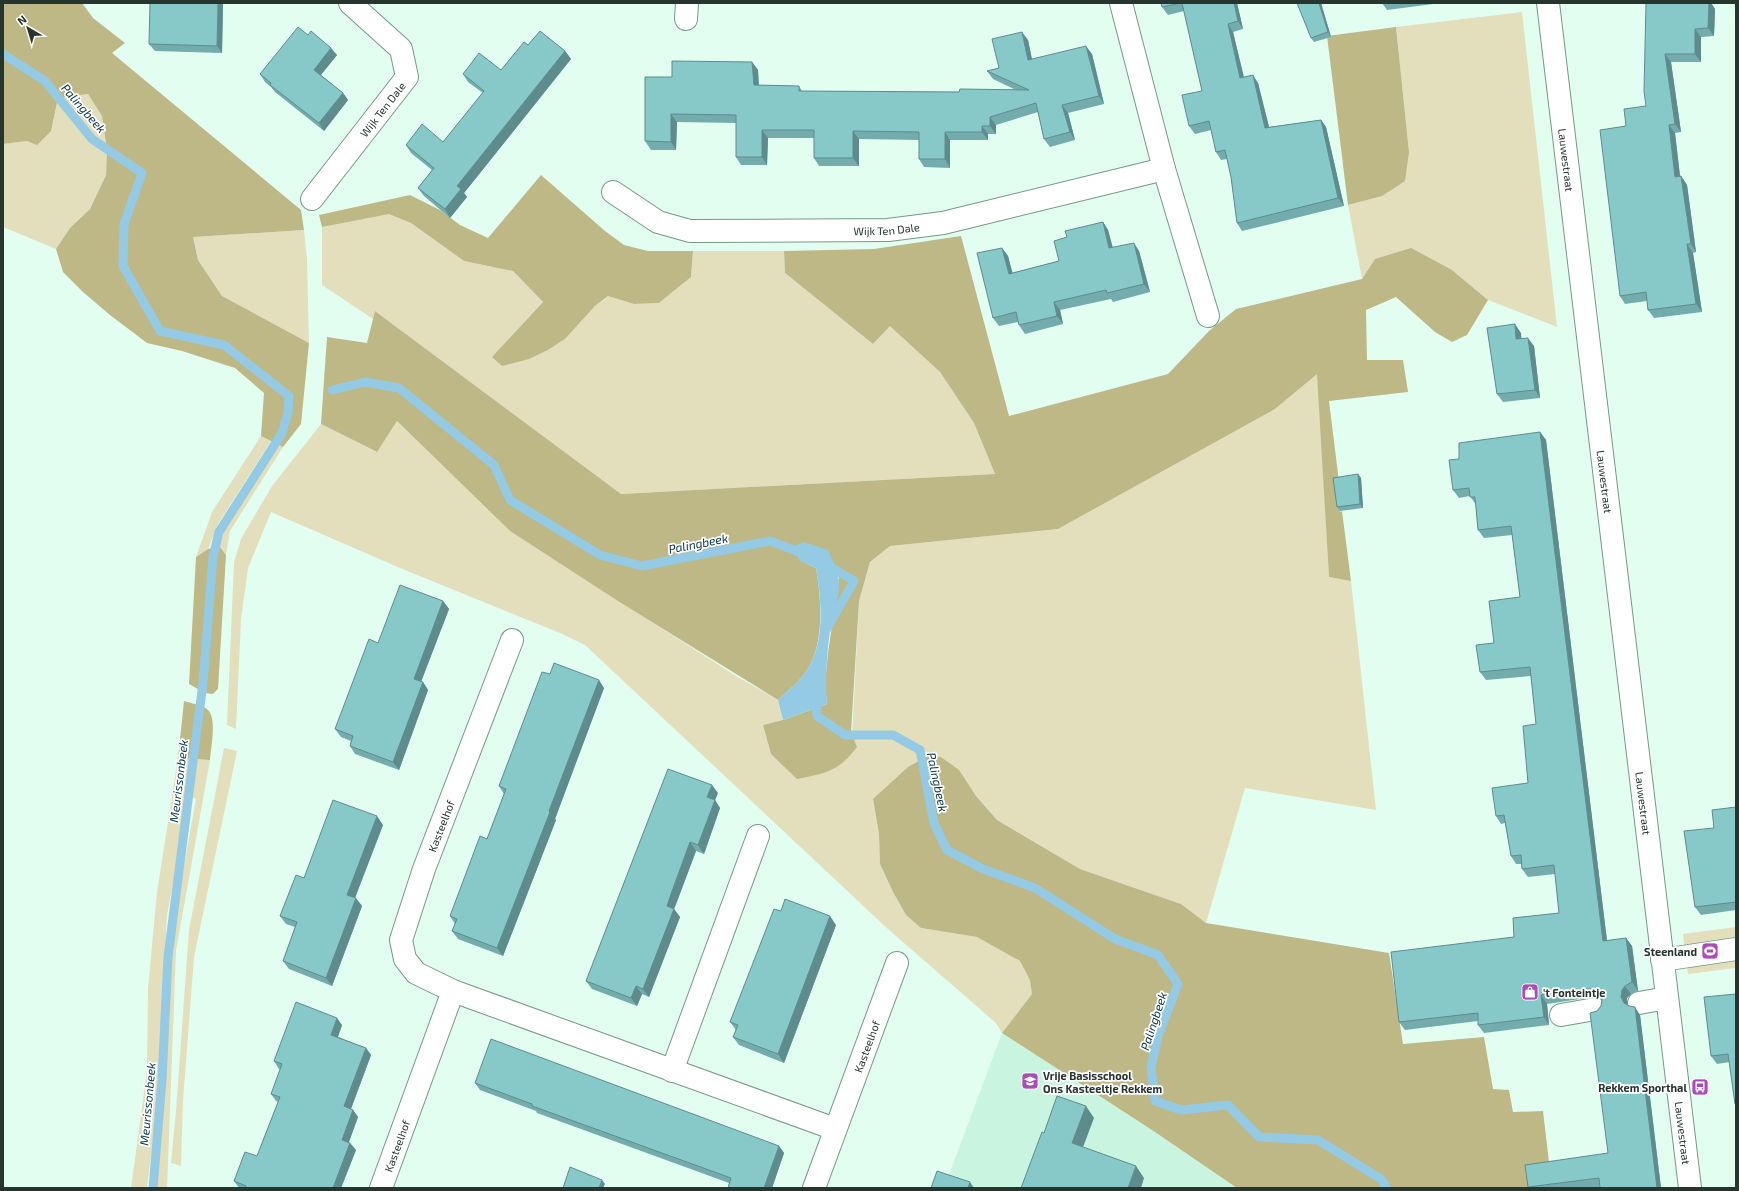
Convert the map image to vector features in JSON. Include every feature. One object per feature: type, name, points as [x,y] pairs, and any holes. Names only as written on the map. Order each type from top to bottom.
[{"type":"street","name":"Wijk Ten Dale","points":[[312,199],[407,77],[401,49],[350,3]]},
{"type":"street","points":[[1121,3],[1164,169],[1208,316]]},
{"type":"street","name":"Lauwestraat","points":[[1548,3],[1690,1188]]},
{"type":"street","name":"Wijk Ten Dale","points":[[613,192],[658,222],[690,232],[888,230],[943,223],[1164,169]]},
{"type":"street","name":"Kasteelhof","points":[[512,640],[424,869],[401,940],[405,959],[416,973],[453,992],[835,1129]]},
{"type":"street","points":[[672,1071],[758,836]]},
{"type":"street","points":[[1662,960],[1736,949]]},
{"type":"street","name":"Kasteelhof","points":[[814,1188],[897,963]]},
{"type":"street","name":"Kasteelhof","points":[[380,1188],[453,992]]},
{"type":"street","points":[[1639,1003],[1667,998]]},
{"type":"street","points":[[1561,1015],[1595,1009]]},
{"type":"shaded area","points":[[3,3],[82,3],[93,18],[125,43],[112,53],[301,210],[304,230],[193,237],[198,260],[222,296],[309,343],[301,424],[283,447],[261,436],[264,393],[235,368],[182,351],[147,343],[110,315],[83,292],[63,272],[56,249],[70,228],[90,209],[106,175],[107,150],[102,116],[88,94],[58,98],[51,131],[37,145],[27,141],[3,144]]},
{"type":"shaded area","points":[[1522,12],[1557,327],[1488,300],[1452,270],[1375,259],[1362,279],[1348,205],[1382,196],[1409,152],[1396,27]]},
{"type":"shaded area","points":[[1396,27],[1409,152],[1405,181],[1382,196],[1348,205],[1327,36]]},
{"type":"shaded area","points":[[88,94],[102,116],[107,150],[106,175],[90,209],[70,228],[56,249],[3,227],[3,144],[27,141],[51,131],[58,98]]},
{"type":"shaded area","points":[[541,175],[605,231],[624,245],[648,251],[693,251],[691,277],[659,303],[634,304],[608,296],[595,306],[565,339],[548,350],[529,359],[502,366],[492,357],[543,302],[513,271],[464,261],[411,223],[389,214],[322,227],[319,215],[410,195],[440,210],[460,225],[488,238]]},
{"type":"shaded area","points":[[389,213],[411,223],[464,261],[513,271],[543,302],[493,356],[502,366],[528,359],[548,350],[565,339],[595,306],[609,296],[634,304],[659,303],[691,277],[693,251],[784,251],[785,273],[873,344],[890,325],[940,372],[974,423],[995,474],[621,494],[375,311],[373,319],[322,285],[322,227]]},
{"type":"shaded area","points":[[304,230],[307,259],[309,343],[222,296],[198,260],[193,237]]},
{"type":"shaded area","points":[[961,236],[1009,416],[1168,374],[1209,331],[1236,309],[1362,279],[1375,259],[1411,248],[1452,270],[1488,300],[1467,335],[1452,342],[1435,332],[1396,297],[1366,310],[1367,360],[1403,360],[1408,392],[1329,401],[1339,482],[1336,483],[1340,512],[1342,511],[1351,581],[1329,577],[1317,374],[1275,409],[1058,529],[890,546],[870,562],[859,601],[851,732],[857,747],[844,762],[837,767],[824,773],[797,779],[771,754],[763,725],[783,720],[827,704],[825,685],[828,653],[839,577],[799,560],[816,568],[820,604],[820,629],[811,663],[796,683],[778,700],[618,601],[510,531],[397,421],[377,452],[321,424],[327,337],[367,343],[375,311],[621,494],[995,474],[974,423],[940,372],[890,326],[873,344],[785,273],[784,251],[874,249]]},
{"type":"shaded area","points":[[1318,373],[1329,577],[1351,581],[1376,810],[1245,788],[1206,923],[1181,904],[1080,869],[997,820],[976,796],[959,771],[873,799],[879,834],[880,864],[906,915],[921,928],[977,937],[1020,961],[1031,980],[1032,994],[1002,1033],[996,1023],[889,930],[585,645],[560,633],[400,568],[271,512],[248,568],[241,619],[236,729],[227,725],[234,562],[241,539],[272,486],[321,424],[376,452],[397,421],[510,531],[736,676],[778,700],[783,720],[763,725],[771,754],[852,737],[859,601],[870,562],[890,546],[1058,529],[1275,409]]},
{"type":"shaded area","points":[[261,436],[271,441],[218,524],[208,549],[196,557],[212,512]]},
{"type":"shaded area","points":[[276,444],[283,447],[230,531],[226,555],[220,547],[216,548],[225,525]]},
{"type":"shaded area","points":[[220,547],[226,555],[218,689],[213,694],[205,693],[189,684],[196,557],[208,549]]},
{"type":"shaded area","points":[[184,701],[203,707],[211,714],[213,734],[210,760],[178,758]]},
{"type":"shaded area","points":[[224,748],[237,751],[194,957],[183,1101],[181,1166],[171,1163],[189,930]]},
{"type":"shaded area","points":[[928,756],[941,757],[959,770],[976,796],[997,820],[1080,869],[1181,904],[1206,923],[1389,953],[1403,1044],[1484,1037],[1493,1089],[1509,1090],[1513,1112],[1543,1111],[1552,1188],[1237,1188],[1152,1130],[1002,1033],[1032,994],[1030,980],[1020,961],[977,937],[921,928],[906,915],[880,864],[879,834],[873,799],[908,767]]},
{"type":"shaded area","points":[[178,758],[210,760],[176,951],[167,1188],[157,1188],[174,923],[196,799],[190,796],[167,915],[157,1105],[147,1188],[131,1188],[147,1071],[148,988],[157,892]]},
{"type":"shaded area","name":"Steenland","points":[[1736,927],[1736,968],[1688,974],[1683,934]]},
{"type":"shaded area","name":"Vrije Basisschool Ons Kasteeltje Rekkem","points":[[1002,1033],[1152,1130],[1237,1188],[944,1188]]},
{"type":"water","points":[[804,542],[828,550],[835,566],[839,582],[828,644],[826,674],[827,704],[783,720],[778,700],[796,683],[811,663],[820,629],[821,616],[816,568],[799,560],[794,546]]},
{"type":"building","points":[[150,3],[218,3],[217,46],[149,44]]},
{"type":"building","points":[[1161,3],[1181,3],[1162,7]]},
{"type":"building","points":[[1182,3],[1234,3],[1238,21],[1228,24],[1240,78],[1253,75],[1265,128],[1321,120],[1338,198],[1237,223],[1231,177],[1225,150],[1216,152],[1209,121],[1189,126],[1182,95],[1202,91]]},
{"type":"building","points":[[1297,3],[1319,3],[1328,32],[1311,38]]},
{"type":"building","points":[[1646,3],[1709,3],[1708,28],[1695,29],[1695,54],[1665,54],[1675,124],[1669,125],[1675,177],[1681,176],[1691,244],[1687,244],[1696,304],[1648,310],[1646,292],[1620,296],[1600,130],[1626,126],[1624,109],[1646,106],[1644,91]]},
{"type":"building","points":[[298,27],[308,35],[311,31],[331,48],[314,70],[343,93],[319,123],[270,85],[271,83],[260,74]]},
{"type":"building","points":[[540,31],[565,51],[457,186],[461,189],[445,209],[418,188],[434,168],[406,145],[422,124],[443,142],[484,91],[463,74],[479,53],[501,70],[524,42],[528,45]]},
{"type":"building","points":[[1022,32],[1028,60],[1086,46],[1099,96],[1062,105],[1070,132],[1044,139],[1036,103],[990,117],[990,126],[982,126],[982,132],[945,132],[945,159],[919,159],[919,132],[853,131],[853,158],[814,158],[814,130],[762,130],[762,157],[736,157],[736,115],[671,114],[671,142],[645,141],[645,77],[672,77],[672,61],[752,62],[754,85],[799,86],[799,91],[959,92],[960,89],[1029,90],[987,71],[999,68],[992,39]]},
{"type":"building","points":[[1103,222],[1109,248],[1134,243],[1144,284],[1107,293],[1106,290],[1054,302],[1057,316],[1019,325],[1016,312],[993,318],[977,253],[1002,248],[1009,274],[1059,261],[1054,241],[1067,237],[1065,231]]},
{"type":"building","points":[[1515,324],[1516,339],[1528,338],[1535,390],[1497,394],[1487,328]]},
{"type":"building","points":[[1540,432],[1603,941],[1626,938],[1632,982],[1625,986],[1622,990],[1621,997],[1624,1003],[1635,1007],[1657,1188],[1600,1188],[1599,1178],[1528,1187],[1525,1165],[1608,1153],[1590,1013],[1597,1011],[1601,1006],[1602,999],[1599,993],[1594,989],[1541,995],[1544,1017],[1478,1025],[1478,1013],[1399,1022],[1391,952],[1514,937],[1513,918],[1559,913],[1554,865],[1522,869],[1521,855],[1511,856],[1504,815],[1496,816],[1492,788],[1528,783],[1523,726],[1536,724],[1530,667],[1480,672],[1476,645],[1494,643],[1489,601],[1520,597],[1511,526],[1478,530],[1475,497],[1470,497],[1469,488],[1453,490],[1449,460],[1459,459],[1459,443]]},
{"type":"building","points":[[1358,474],[1360,504],[1337,507],[1333,478]]},
{"type":"building","points":[[400,585],[443,601],[414,679],[423,682],[393,762],[350,746],[353,736],[335,729],[369,639],[378,643]]},
{"type":"building","points":[[554,663],[599,680],[497,948],[452,931],[457,919],[450,916],[480,836],[487,839],[506,789],[499,786],[542,672],[550,674]]},
{"type":"building","points":[[668,769],[712,785],[707,797],[715,800],[698,845],[690,842],[667,906],[674,909],[643,989],[636,986],[631,998],[586,981]]},
{"type":"building","points":[[333,800],[377,816],[347,895],[356,898],[326,978],[283,961],[297,922],[280,916],[296,875],[304,878]]},
{"type":"building","points":[[1736,807],[1736,902],[1695,907],[1684,831],[1714,828],[1712,810]]},
{"type":"building","points":[[785,899],[830,916],[778,1054],[733,1037],[738,1025],[730,1022],[774,909],[781,911]]},
{"type":"building","points":[[1736,994],[1735,1104],[1728,1054],[1711,1056],[1704,997]]},
{"type":"building","points":[[296,1002],[337,1018],[331,1035],[366,1048],[344,1106],[353,1110],[342,1140],[350,1143],[333,1188],[246,1188],[246,1186],[234,1181],[245,1152],[257,1156],[280,1097],[271,1094],[282,1064],[274,1061]]},
{"type":"building","points":[[491,1039],[779,1146],[764,1188],[728,1188],[731,1178],[532,1106],[532,1104],[475,1083]]},
{"type":"building","points":[[1057,1096],[1086,1106],[1072,1143],[1136,1166],[1128,1188],[1021,1188],[1042,1132],[1044,1133]]},
{"type":"building","points":[[570,1167],[602,1180],[599,1188],[563,1188]]},
{"type":"building","points":[[937,1171],[970,1182],[968,1188],[931,1188]]},
{"type":"waterway","name":"Meurissonbeek","points":[[3,54],[45,81],[92,139],[142,173],[124,224],[123,266],[160,331],[224,345],[289,396],[288,413],[282,433],[219,532],[213,557],[203,683],[168,957],[162,1080],[153,1188]]},
{"type":"waterway","name":"Palingbeek","points":[[332,390],[365,382],[399,388],[494,465],[510,500],[600,555],[642,566],[770,541],[807,555]]},
{"type":"waterway","name":"Palingbeek","points":[[826,564],[854,581],[826,630]]},
{"type":"waterway","name":"Palingbeek","points":[[816,695],[817,716],[845,735],[893,735],[920,750],[934,823],[947,850],[983,869],[1035,888],[1115,939],[1158,955],[1178,984],[1158,1036],[1151,1067],[1155,1101],[1181,1110],[1228,1105],[1259,1137],[1318,1140],[1381,1179],[1387,1188]]},
{"type":"place","name":"Steenland","points":[[1710,951]]},
{"type":"place","name":"'t Fonteintje","points":[[1530,992]]},
{"type":"place","name":"Vrije Basisschool Ons Kasteeltje Rekkem","points":[[1030,1081]]},
{"type":"place","name":"Rekkem Sporthal","points":[[1700,1087]]}]
